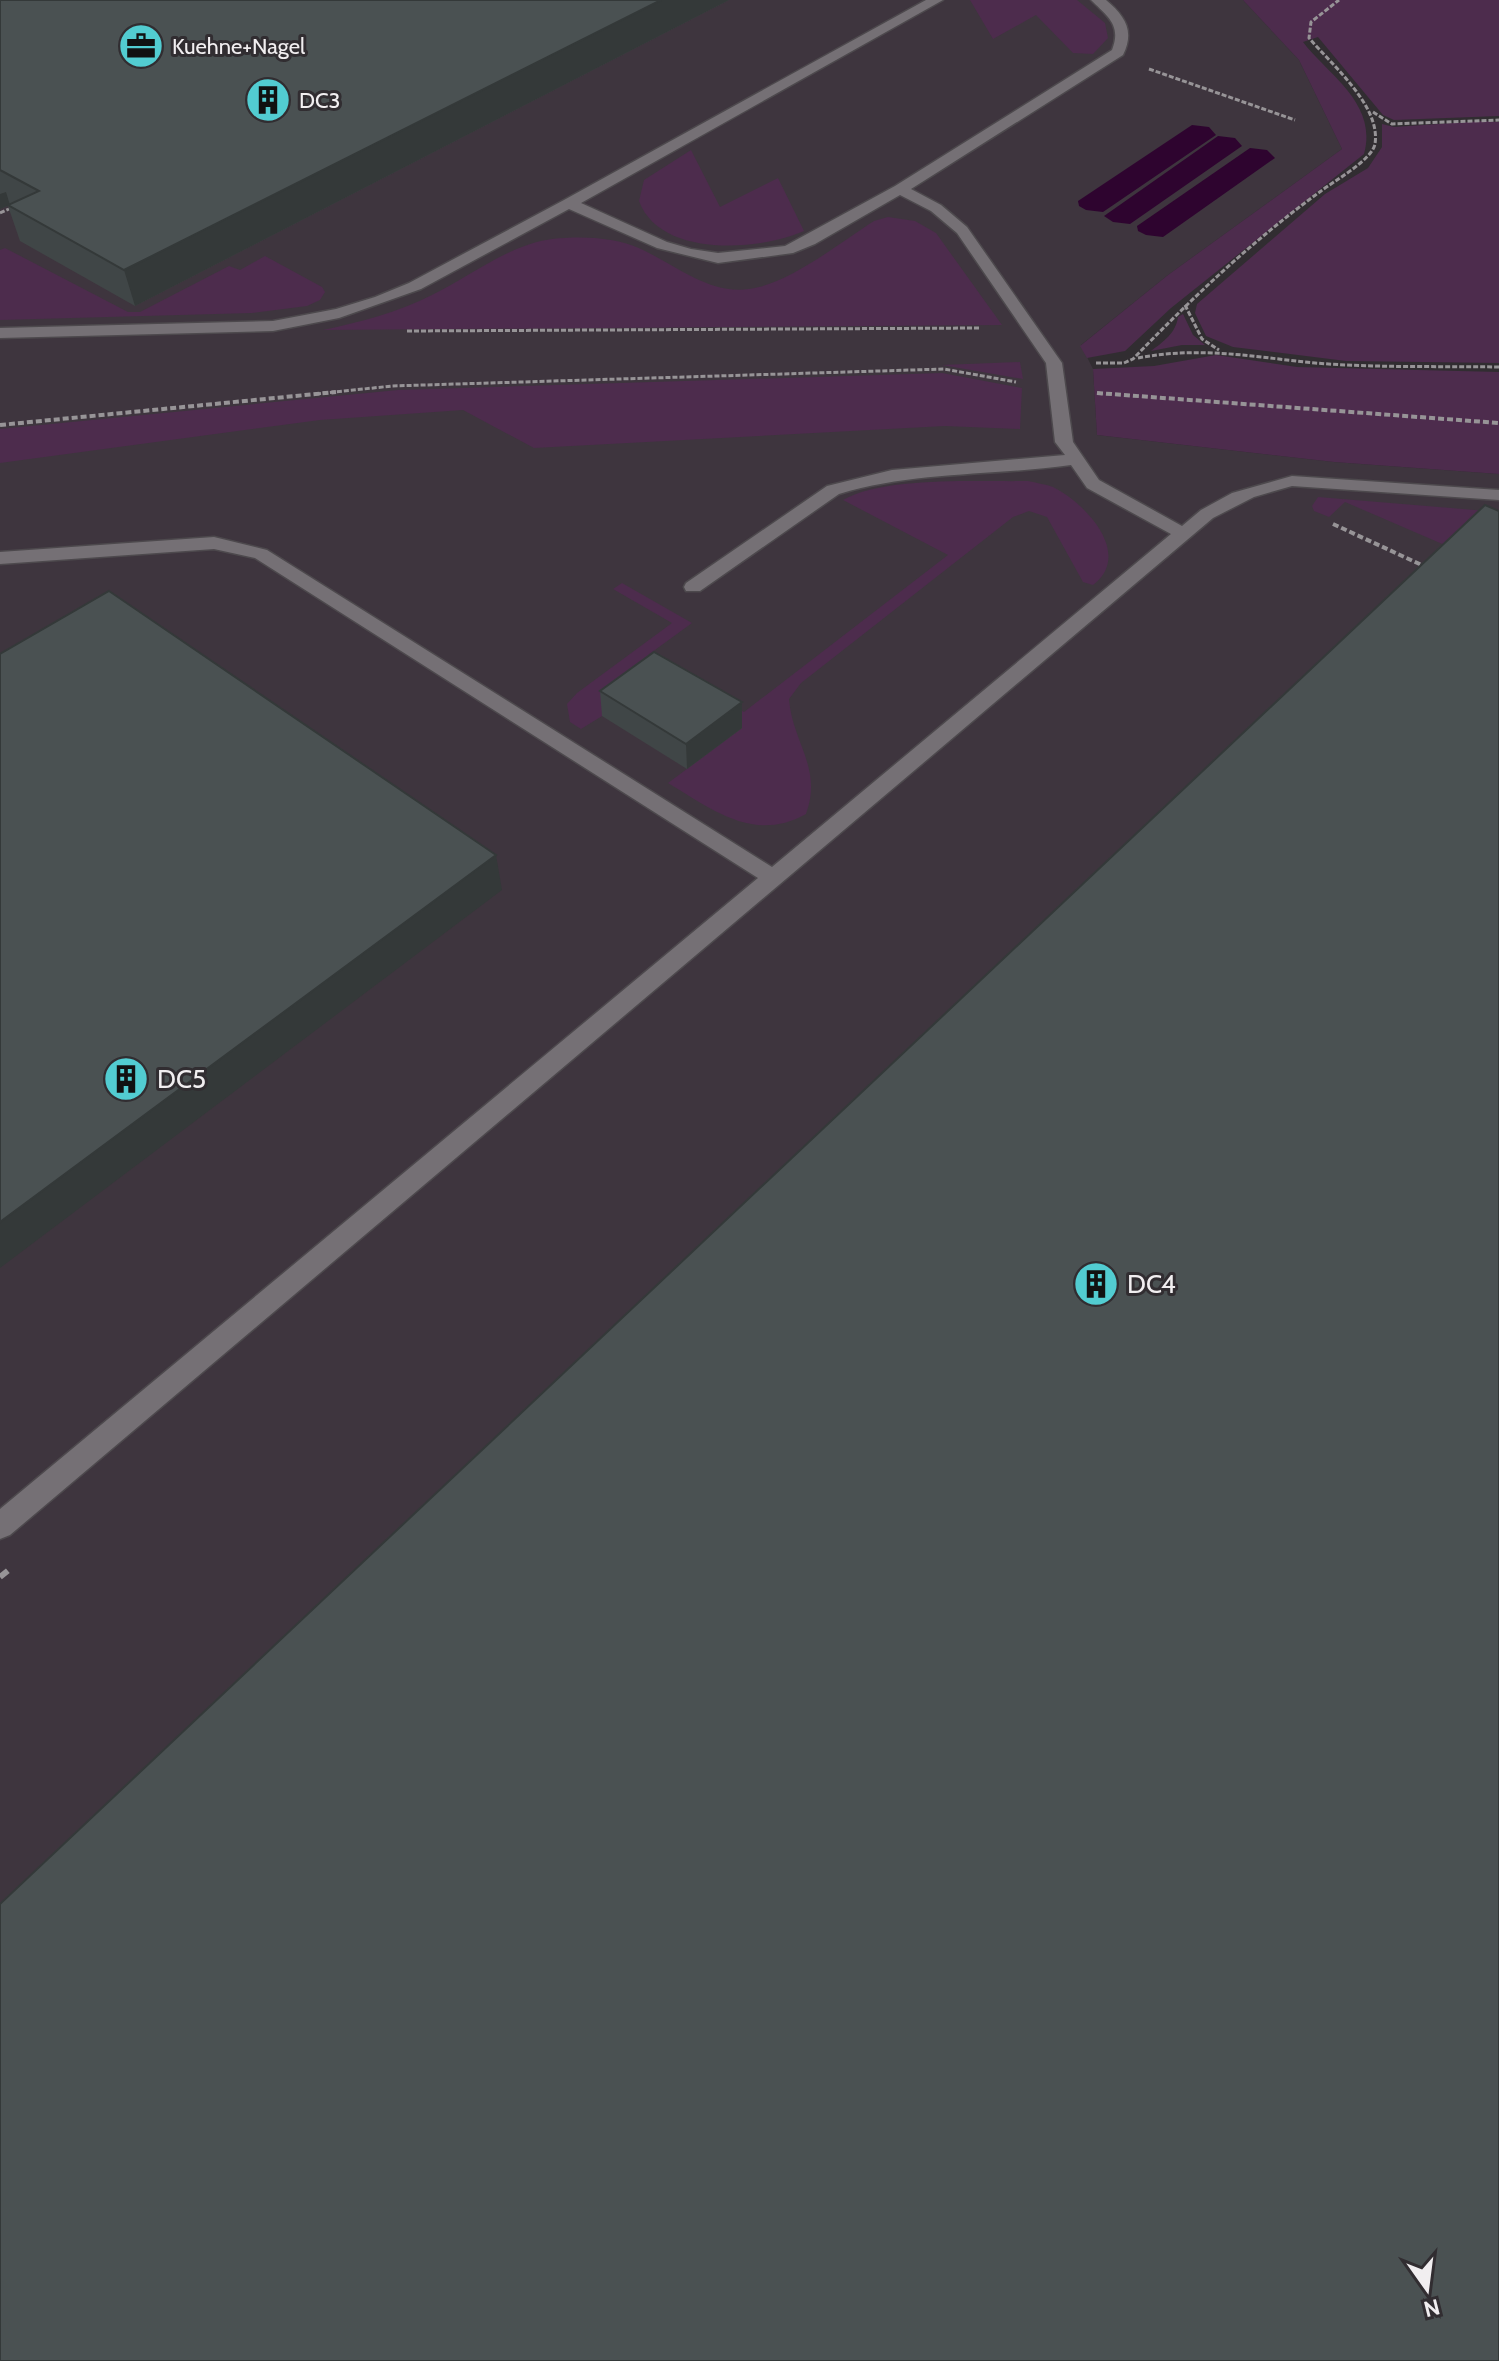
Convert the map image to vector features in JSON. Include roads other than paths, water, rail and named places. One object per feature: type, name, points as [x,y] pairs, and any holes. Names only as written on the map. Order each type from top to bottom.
[{"type":"lane","points":[[0,333],[239,328],[307,320],[381,300],[415,286],[569,203],[936,0]]},
{"type":"lane","points":[[569,203],[662,245],[718,258],[788,250],[810,241],[900,189],[1112,56],[1124,39],[1124,31],[1098,0]]},
{"type":"lane","points":[[900,189],[936,208],[962,230],[1054,363],[1064,442],[1093,484],[1184,534]]},
{"type":"lane","points":[[693,587],[833,490],[846,485],[904,474],[1043,465],[1075,459]]},
{"type":"lane","points":[[0,1526],[1184,534],[1232,498],[1262,487],[1292,481],[1499,495]]},
{"type":"lane","points":[[0,558],[214,543],[242,547],[261,554],[774,878]]},
{"type":"place","name":"Kuehne+Nagel","points":[[141,46]]},
{"type":"place","name":"DC3","points":[[268,100]]},
{"type":"place","name":"DC5","points":[[126,1079]]},
{"type":"place","name":"DC4","points":[[1096,1284]]}]
